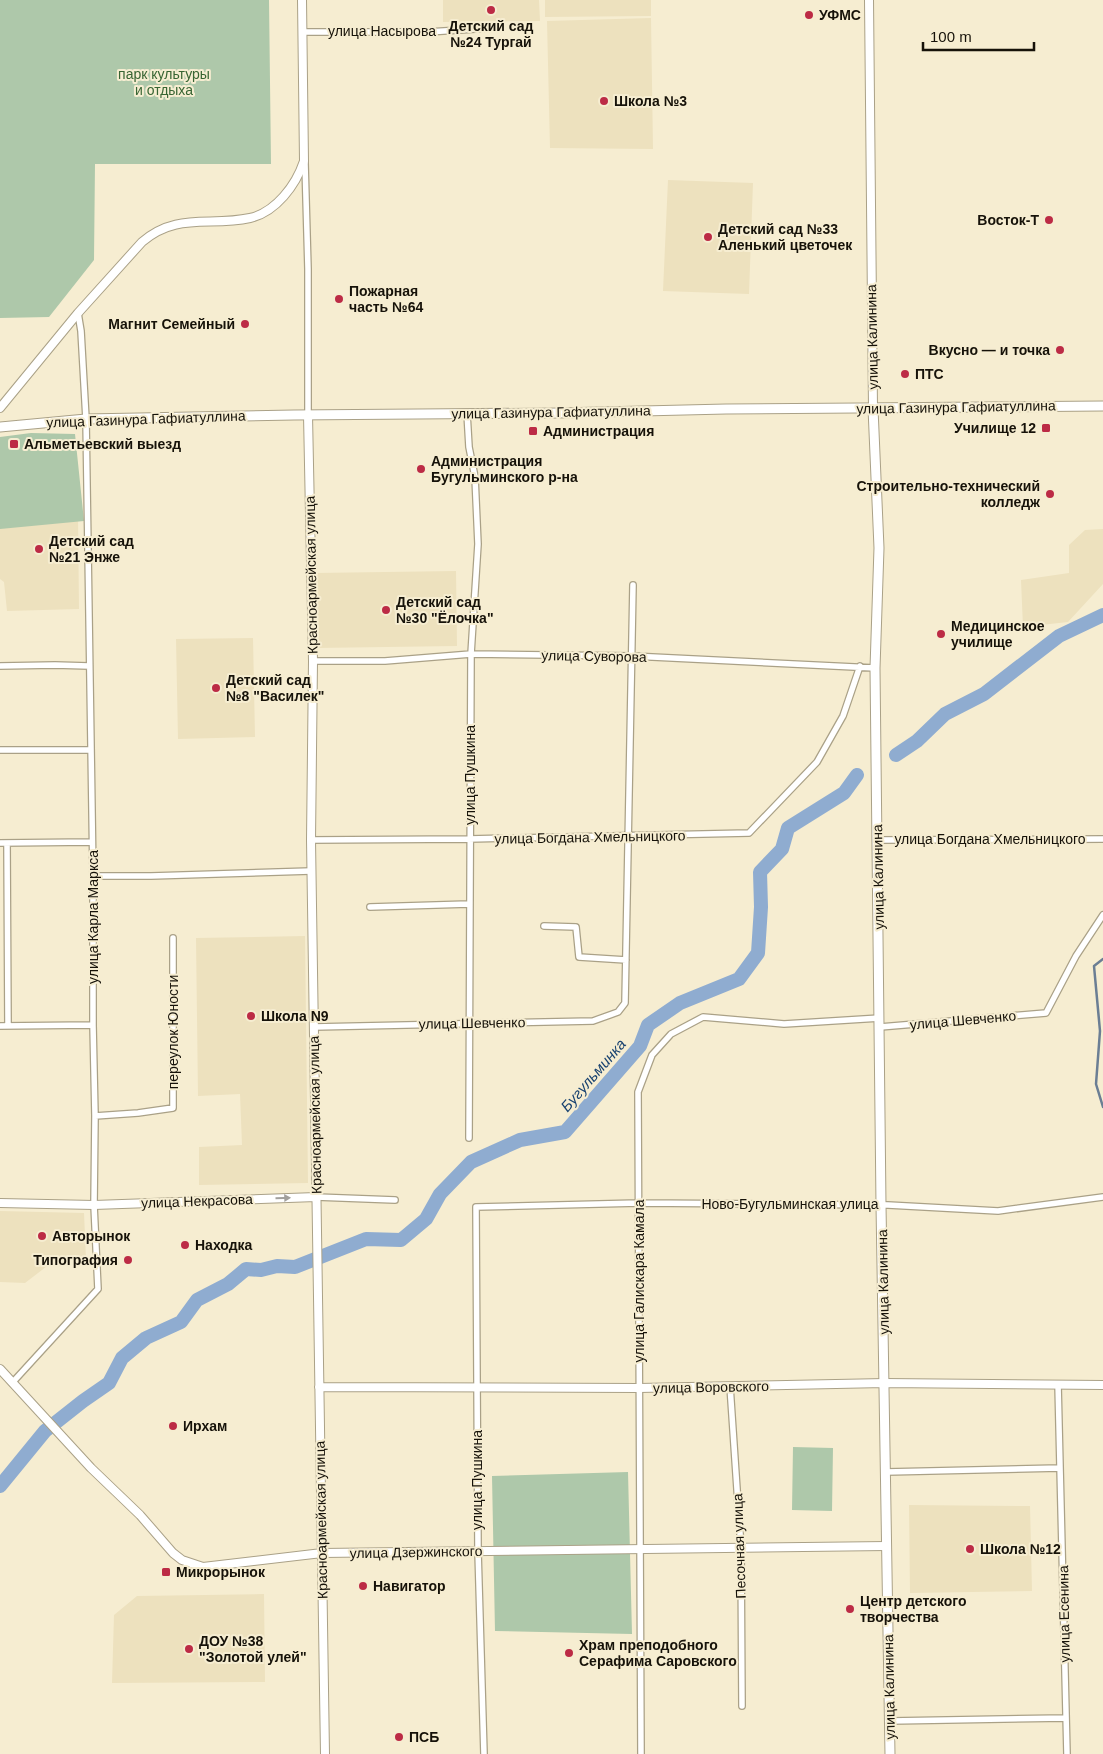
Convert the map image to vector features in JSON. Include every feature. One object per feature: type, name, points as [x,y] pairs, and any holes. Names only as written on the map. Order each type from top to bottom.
[{"type":"main road","name":"улица Газинура Гафиатуллина","points":[[0,427],[86,419],[726,409],[1103,406]]},
{"type":"main road","name":"улица Калинина","points":[[874,408],[879,548],[875,668],[890,1754]]},
{"type":"street","points":[[302,0],[304,161],[308,269],[308,415]]},
{"type":"street","name":"улица Калинина","points":[[869,0],[874,408]]},
{"type":"street","name":"улица Насырова","points":[[303,32],[428,32],[491,28]]},
{"type":"street","points":[[0,408],[78,313],[142,242],[153,233],[180,223],[251,218],[272,207],[284,196],[299,176],[304,161]]},
{"type":"street","name":"улица Карла Маркса","points":[[12,1383],[98,1289],[94,1205],[93,876],[86,419],[81,331],[78,313]]},
{"type":"street","name":"улица Пушкина","points":[[467,413],[469,447],[475,477],[478,544],[471,654],[469,1138]]},
{"type":"street","name":"Красноармейская улица","points":[[308,415],[313,661],[311,871],[325,1754]]},
{"type":"street","points":[[544,926],[576,927],[579,957],[626,960],[633,585]]},
{"type":"street","name":"улица Суворова","points":[[313,661],[386,661],[471,654],[632,656],[875,668]]},
{"type":"street","points":[[0,666],[89,666]]},
{"type":"street","name":"улица Богдана Хмельницкого","points":[[311,840],[469,840],[749,833],[817,762],[843,716],[860,666]]},
{"type":"street","points":[[0,750],[90,750]]},
{"type":"street","name":"улица Богдана Хмельницкого","points":[[877,840],[1103,839]]},
{"type":"street","points":[[8,1026],[3,843],[92,842]]},
{"type":"street","points":[[93,876],[311,871]]},
{"type":"street","points":[[370,907],[469,904]]},
{"type":"street","name":"улица Шевченко","points":[[880,1027],[1046,1013],[1076,956],[1103,915]]},
{"type":"street","name":"переулок Юности","points":[[95,1116],[138,1114],[173,1108],[174,938]]},
{"type":"street","name":"улица Шевченко","points":[[314,1027],[593,1021],[618,1012],[625,1002],[626,960]]},
{"type":"street","name":"улица Галискара Камала","points":[[641,1754],[638,1092],[652,1055],[671,1034],[703,1017],[784,1024],[880,1018]]},
{"type":"street","points":[[0,1026],[93,1025]]},
{"type":"street","name":"Ново-Бугульминская улица","points":[[476,1207],[639,1203],[881,1205],[998,1211],[1103,1197]]},
{"type":"street","name":"улица Некрасова","points":[[0,1203],[94,1205],[316,1198],[395,1200]]},
{"type":"street","name":"улица Пушкина","points":[[476,1207],[478,1551],[484,1754]]},
{"type":"street","name":"улица Дзержинского","points":[[0,1369],[91,1468],[140,1515],[182,1560],[203,1567],[322,1553],[887,1546]]},
{"type":"street","name":"улица Воровского","points":[[319,1387],[639,1388],[885,1383],[1103,1385]]},
{"type":"street","name":"улица Есенина","points":[[1058,1384],[1067,1754]]},
{"type":"street","name":"Песочная улица","points":[[730,1386],[741,1548],[742,1706]]},
{"type":"street","points":[[886,1472],[1060,1468]]},
{"type":"street","points":[[890,1721],[1066,1718]]},
{"type":"shaded area","name":"Детский сад №24 Тургай","points":[[443,0],[539,0],[540,21],[443,22]]},
{"type":"shaded area","points":[[545,0],[651,0],[651,16],[545,17]]},
{"type":"shaded area","points":[[651,18],[653,149],[550,148],[547,21]]},
{"type":"shaded area","name":"Детский сад №33 Аленький цветочек","points":[[668,180],[753,183],[749,294],[663,291]]},
{"type":"shaded area","name":"Детский сад №21 Энже","points":[[78,516],[79,609],[7,611],[4,582],[0,579],[0,518]]},
{"type":"shaded area","points":[[1103,529],[1103,584],[1068,622],[1023,627],[1021,580],[1069,573],[1069,545],[1085,530]]},
{"type":"shaded area","name":"Детский сад №30 \"Ёлочка\"","points":[[456,571],[457,646],[316,648],[315,573]]},
{"type":"shaded area","name":"Детский сад №8 \"Василек\"","points":[[253,638],[255,737],[178,739],[176,639]]},
{"type":"shaded area","name":"Школа N9","points":[[305,936],[308,1183],[199,1185],[199,1147],[242,1145],[240,1094],[198,1096],[196,938]]},
{"type":"shaded area","name":"Авторынок","points":[[0,1211],[84,1213],[86,1259],[55,1260],[25,1283],[0,1282]]},
{"type":"shaded area","name":"Школа №12","points":[[909,1505],[1030,1506],[1032,1591],[910,1593]]},
{"type":"shaded area","name":"ДОУ №38 \"Золотой улей\"","points":[[264,1594],[265,1682],[112,1683],[114,1615],[137,1596]]},
{"type":"green space","name":"парк культуры и отдыха","points":[[0,0],[269,0],[271,164],[95,164],[94,260],[49,317],[0,318]]},
{"type":"green space","points":[[31,433],[75,434],[84,521],[0,529],[0,437]]},
{"type":"green space","points":[[793,1447],[833,1448],[832,1511],[792,1510]]},
{"type":"green space","points":[[628,1472],[632,1634],[495,1631],[492,1476]]},
{"type":"waterway","name":"Бугульминка","points":[[896,755],[917,741],[945,714],[984,694],[1059,636],[1103,615]]},
{"type":"waterway","name":"Бугульминка","points":[[0,1486],[45,1431],[109,1383],[122,1358],[146,1338],[181,1322],[197,1300],[228,1284],[246,1269],[261,1270],[277,1266],[295,1267],[366,1239],[401,1240],[426,1219],[440,1194],[471,1162],[520,1140],[565,1132],[640,1046],[648,1025],[680,1003],[739,979],[758,953],[761,907],[760,872],[782,849],[788,828],[844,793],[857,775]]},
{"type":"waterway","points":[[1103,959],[1094,966],[1100,1031],[1096,1084],[1103,1107]]},
{"type":"place","name":"Детский сад №24 Тургай","points":[[491,10]]},
{"type":"place","name":"УФМС","points":[[809,15]]},
{"type":"place","name":"Школа №3","points":[[604,101]]},
{"type":"place","name":"Восток-Т","points":[[1049,220]]},
{"type":"place","name":"Детский сад №33 Аленький цветочек","points":[[708,237]]},
{"type":"place","name":"Пожарная часть №64","points":[[339,299]]},
{"type":"place","name":"Магнит Семейный","points":[[245,324]]},
{"type":"place","name":"Вкусно — и точка","points":[[1060,350]]},
{"type":"place","name":"ПТС","points":[[905,374]]},
{"type":"place","name":"Училище 12","points":[[1046,428]]},
{"type":"place","name":"Администрация","points":[[533,431]]},
{"type":"place","name":"Альметьевский выезд","points":[[14,444]]},
{"type":"place","name":"Администрация Бугульминского р-на","points":[[421,469]]},
{"type":"place","name":"Строительно-технический колледж","points":[[1050,494]]},
{"type":"place","name":"Детский сад №21 Энже","points":[[39,549]]},
{"type":"place","name":"Детский сад №30 \"Ёлочка\"","points":[[386,610]]},
{"type":"place","name":"Медицинское училище","points":[[941,634]]},
{"type":"place","name":"Детский сад №8 \"Василек\"","points":[[216,688]]},
{"type":"place","name":"Школа N9","points":[[251,1016]]},
{"type":"place","name":"Авторынок","points":[[42,1236]]},
{"type":"place","name":"Находка","points":[[185,1245]]},
{"type":"place","name":"Типография","points":[[128,1260]]},
{"type":"place","name":"Ирхам","points":[[173,1426]]},
{"type":"place","name":"Школа №12","points":[[970,1549]]},
{"type":"place","name":"Микрорынок","points":[[166,1572]]},
{"type":"place","name":"Навигатор","points":[[363,1586]]},
{"type":"place","name":"Центр детского творчества","points":[[850,1609]]},
{"type":"place","name":"ДОУ №38 \"Золотой улей\"","points":[[189,1649]]},
{"type":"place","name":"Храм преподобного Серафима Саровского","points":[[569,1653]]},
{"type":"place","name":"ПСБ","points":[[399,1737]]}]
